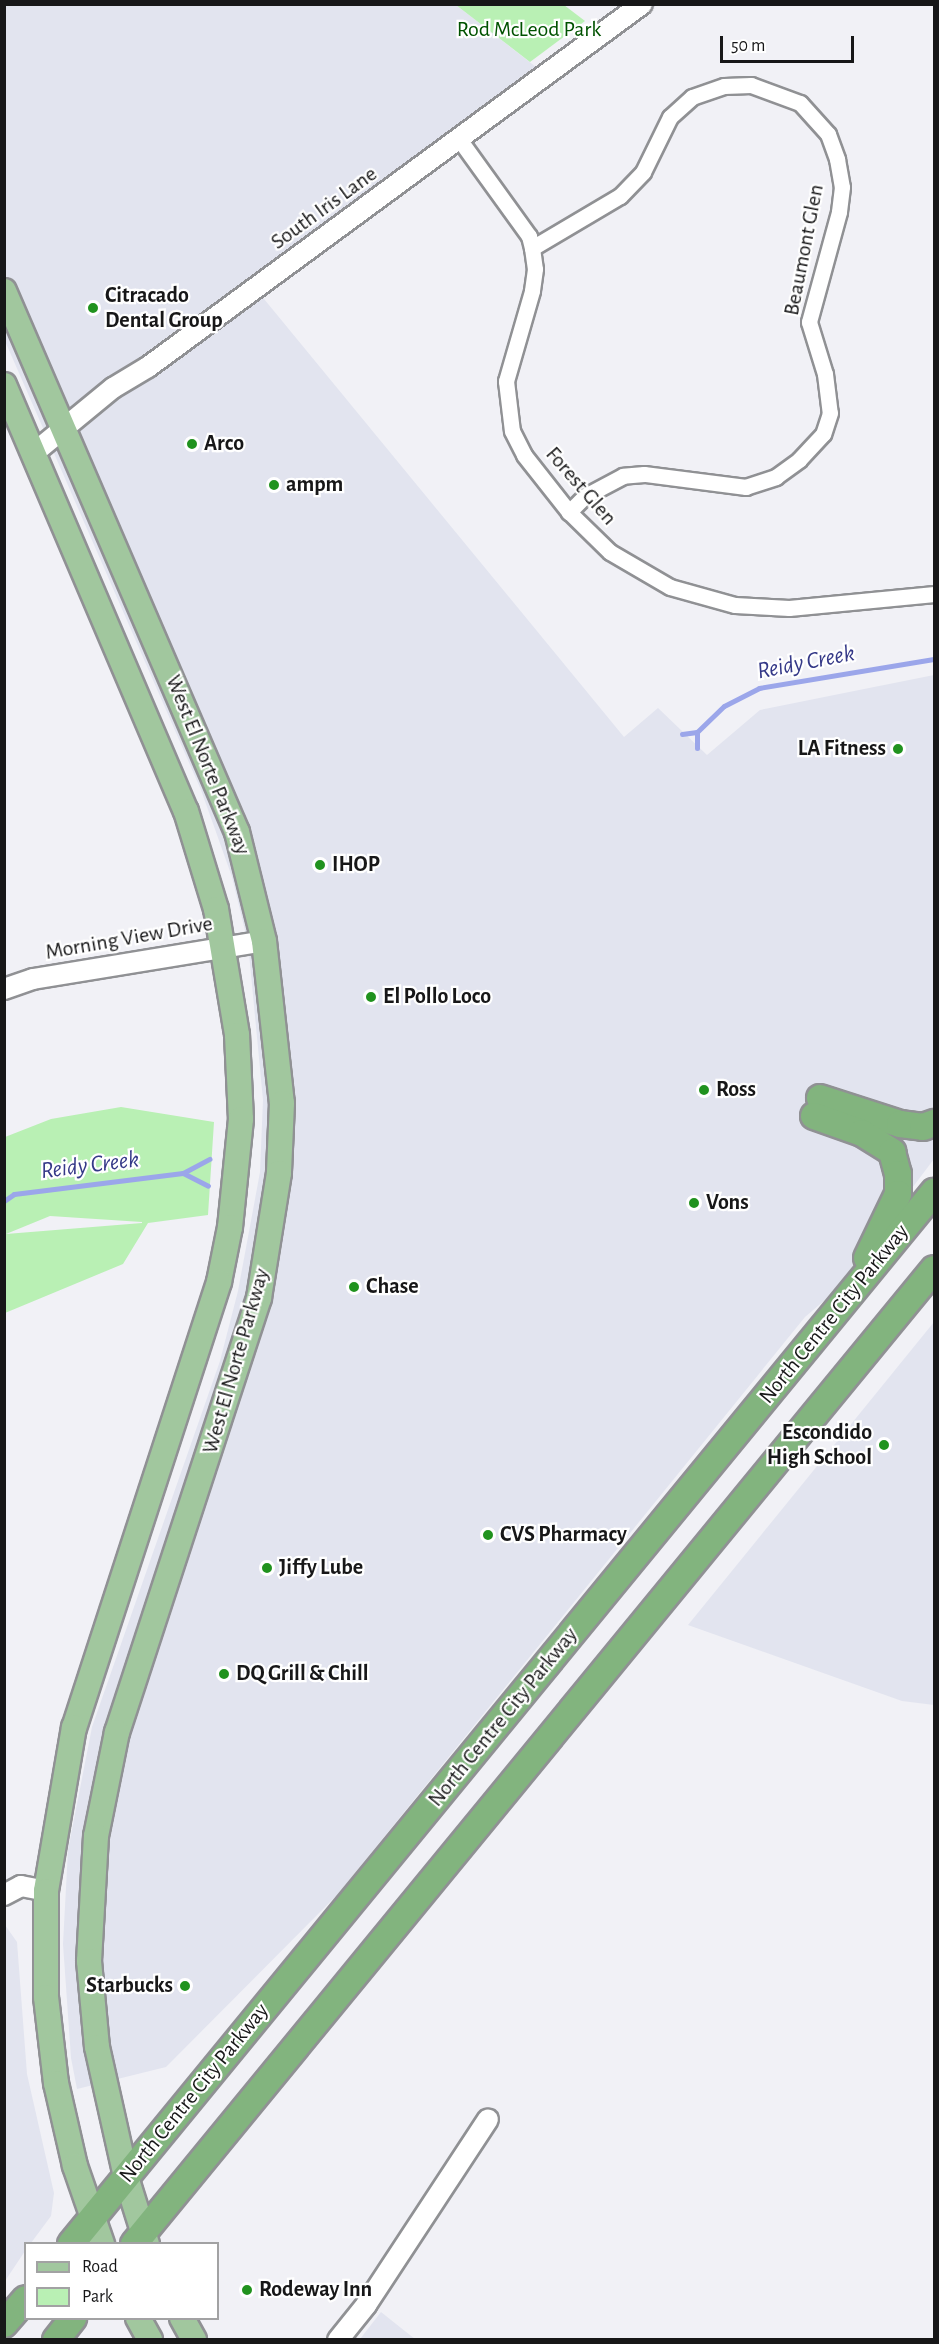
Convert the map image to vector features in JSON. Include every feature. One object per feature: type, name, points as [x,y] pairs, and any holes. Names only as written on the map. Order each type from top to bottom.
[{"type":"highway","points":[[849,1297],[898,1194],[898,1174],[892,1152],[879,1142],[817,1107],[900,1124],[923,1127],[934,1123]]},
{"type":"highway","name":"North Centre City Parkway","points":[[73,2242],[934,1192]]},
{"type":"highway","points":[[141,2240],[934,1269]]},
{"type":"highway","points":[[4,2324],[24,2301]]},
{"type":"highway","points":[[56,2340],[72,2320]]},
{"type":"main road","name":"West El Norte Parkway","points":[[4,291],[218,781],[250,871],[264,941],[282,1103],[279,1173],[261,1288],[117,1732],[96,1836],[89,1961],[92,2004],[104,2088],[141,2240]]},
{"type":"main road","name":"West El Norte Parkway","points":[[4,385],[35,452],[186,811],[224,945],[237,1035],[241,1119],[230,1227],[197,1358],[74,1727],[46,1892],[46,1997],[50,2046],[68,2139],[101,2242]]},
{"type":"main road","points":[[139,2320],[150,2340]]},
{"type":"main road","points":[[183,2320],[194,2340]]},
{"type":"street","name":"South Iris Lane","points":[[35,452],[113,388],[642,4]]},
{"type":"street","name":"Beaumont Glen","points":[[532,248],[621,196],[643,172],[670,117],[692,97],[724,86],[752,85],[800,103],[828,134],[837,159],[842,187],[839,212],[809,322],[825,374],[830,413],[823,434],[799,460],[776,477],[746,487],[644,474],[623,476],[585,496],[569,512]]},
{"type":"street","name":"Forest Glen","points":[[459,139],[529,236],[532,248],[535,269],[506,381],[507,409],[512,431],[524,454],[569,512],[610,552],[670,586],[735,605],[789,608],[934,594]]},
{"type":"street","name":"Morning View Drive","points":[[4,989],[33,979],[224,945],[264,941]]},
{"type":"street","points":[[4,1894],[21,1886],[46,1892]]},
{"type":"street","points":[[338,2340],[366,2306],[488,2119]]},
{"type":"shaded area","points":[[4,5],[456,5],[545,74],[255,288],[624,737],[658,708],[707,755],[760,710],[934,675],[934,1159],[832,1294],[805,1317],[337,1895],[166,2067],[77,2089],[71,2058],[63,1944],[68,1850],[92,1727],[220,1361],[238,1291],[260,1172],[263,1100],[248,943],[232,877],[201,790],[5,341]]},
{"type":"shaded area","name":"Escondido High School","points":[[934,1322],[934,1705],[902,1701],[688,1625]]},
{"type":"shaded area","points":[[5,1925],[17,1942],[27,2074],[54,2193],[51,2216],[32,2242],[24,2242],[24,2252],[5,2281]]},
{"type":"shaded area","points":[[381,2312],[396,2324],[415,2339],[360,2339]]},
{"type":"green space","name":"Rod McLeod Park","points":[[456,5],[564,5],[585,21],[530,62]]},
{"type":"green space","points":[[121,1107],[214,1122],[208,1215],[148,1223],[123,1264],[5,1313],[5,1137],[51,1119]],"holes":[[[50,1216],[142,1223],[6,1234]]]},
{"type":"waterway","name":"Reidy Creek","points":[[682,734],[697,732],[724,706],[759,688],[934,659]]},
{"type":"waterway","name":"Reidy Creek","points":[[697,732],[697,748]]},
{"type":"waterway","name":"Reidy Creek","points":[[4,1201],[14,1194],[183,1173],[209,1159]]},
{"type":"waterway","name":"Reidy Creek","points":[[183,1173],[208,1186]]},
{"type":"place","name":"Citracado Dental Group","points":[[93,308]]},
{"type":"place","name":"Arco","points":[[192,444]]},
{"type":"place","name":"ampm","points":[[274,485]]},
{"type":"place","name":"LA Fitness","points":[[898,749]]},
{"type":"place","name":"IHOP","points":[[320,865]]},
{"type":"place","name":"El Pollo Loco","points":[[371,997]]},
{"type":"place","name":"Ross","points":[[704,1090]]},
{"type":"place","name":"Vons","points":[[694,1203]]},
{"type":"place","name":"Chase","points":[[354,1287]]},
{"type":"place","name":"Escondido High School","points":[[884,1445]]},
{"type":"place","name":"CVS Pharmacy","points":[[488,1535]]},
{"type":"place","name":"Jiffy Lube","points":[[267,1568]]},
{"type":"place","name":"DQ Grill & Chill","points":[[224,1674]]},
{"type":"place","name":"Starbucks","points":[[185,1986]]},
{"type":"place","name":"Rodeway Inn","points":[[247,2290]]}]
